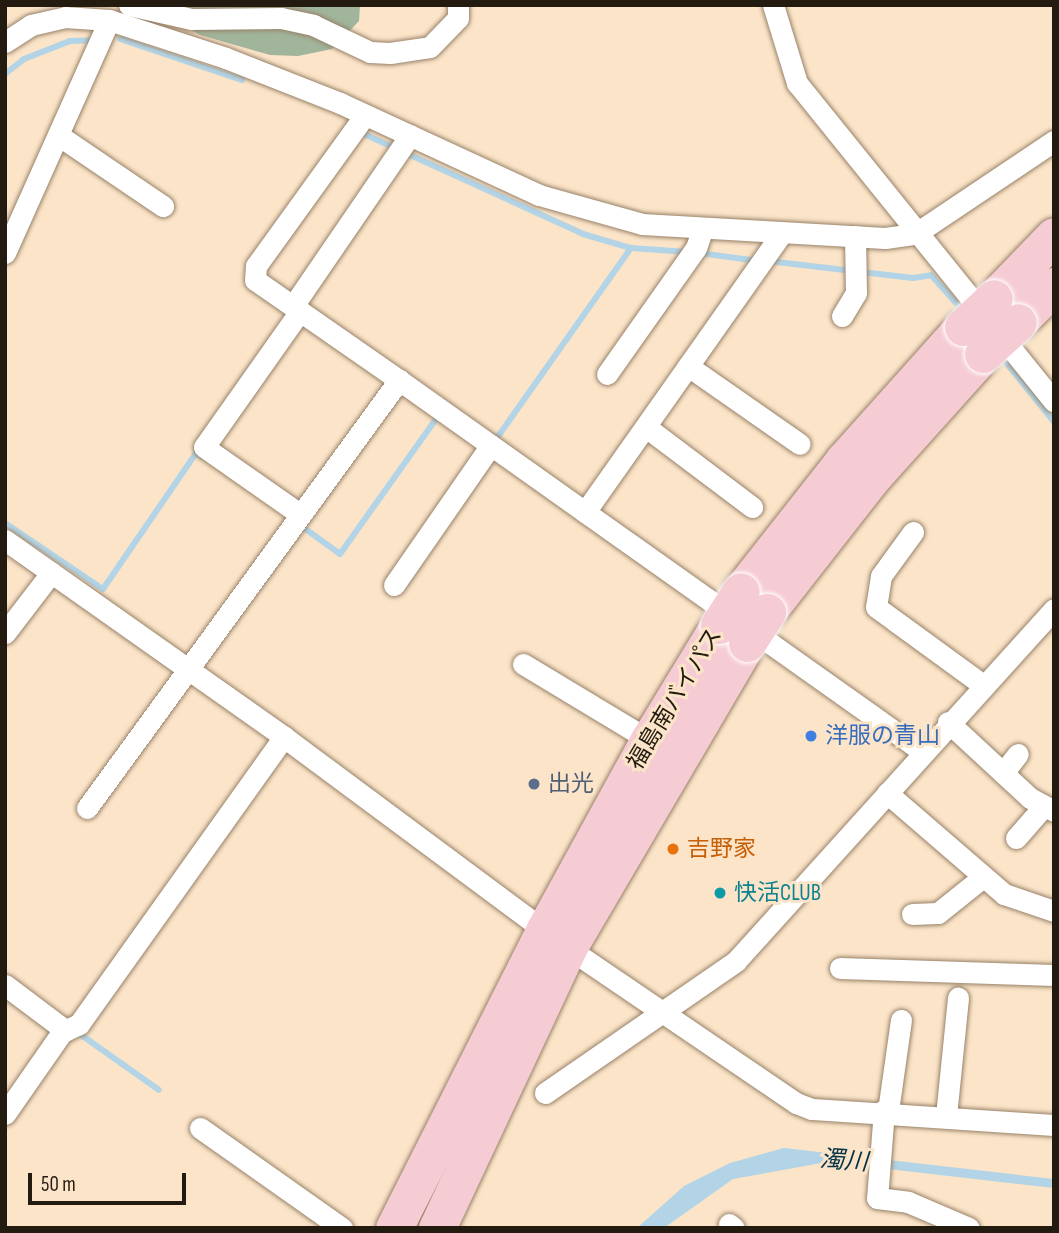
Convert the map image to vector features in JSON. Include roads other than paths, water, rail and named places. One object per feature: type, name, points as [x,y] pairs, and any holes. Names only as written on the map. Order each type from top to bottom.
[{"type":"highway","name":"福島南バイパス","points":[[1006,311],[1054,236]]},
{"type":"highway","name":"福島南バイパス","points":[[360,1226],[557,938],[733,634],[844,460],[1006,311],[1054,286]]},
{"type":"highway","name":"福島南バイパス","points":[[437,1228],[557,938],[649,740],[733,634]]},
{"type":"street","points":[[129,5],[191,19],[282,18],[313,25],[370,52],[390,53],[430,47],[458,18],[458,5]]},
{"type":"street","points":[[773,5],[797,83],[915,234],[1054,401]]},
{"type":"street","points":[[5,42],[31,25],[99,14],[226,58],[365,115],[539,195],[600,215],[642,225],[855,236],[915,234],[1054,141]]},
{"type":"street","points":[[5,253],[58,135],[99,14]]},
{"type":"street","points":[[365,115],[257,265],[255,279],[922,751]]},
{"type":"street","points":[[58,135],[163,206]]},
{"type":"street","points":[[301,515],[204,447],[410,135]]},
{"type":"street","points":[[607,374],[696,248],[703,228]]},
{"type":"street","points":[[586,512],[782,233]]},
{"type":"street","points":[[842,316],[856,293],[855,236]]},
{"type":"street","points":[[688,366],[800,444]]},
{"type":"street","points":[[87,808],[399,380]]},
{"type":"street","points":[[646,427],[752,507]]},
{"type":"street","points":[[394,585],[491,445]]},
{"type":"street","points":[[913,532],[881,576],[876,607],[983,685]]},
{"type":"street","points":[[5,540],[284,737],[557,938],[796,1103],[812,1108],[885,1116],[946,1116],[1054,1124]]},
{"type":"street","points":[[5,633],[51,573]]},
{"type":"street","points":[[545,1093],[736,961],[948,722],[1054,609]]},
{"type":"street","points":[[523,664],[649,740]]},
{"type":"street","points":[[948,722],[1003,773],[1048,809],[1016,838]]},
{"type":"street","points":[[5,1114],[66,1031],[79,1024],[284,737]]},
{"type":"street","points":[[1003,773],[1018,754]]},
{"type":"street","points":[[887,793],[1004,894],[1054,911]]},
{"type":"street","points":[[912,914],[938,913],[983,877]]},
{"type":"street","points":[[841,968],[1054,975]]},
{"type":"street","points":[[5,985],[66,1031]]},
{"type":"street","points":[[946,1116],[958,998]]},
{"type":"street","points":[[901,1020],[885,1116],[877,1198],[908,1202],[969,1228]]},
{"type":"street","points":[[200,1128],[360,1226]]},
{"type":"water","name":"濁川","points":[[784,1148],[1054,1179],[1054,1188],[827,1162],[733,1179],[664,1228],[637,1228],[684,1186],[730,1163]]},
{"type":"waterway","points":[[120,39],[242,80]]},
{"type":"waterway","points":[[5,74],[24,59],[70,41],[93,40]]},
{"type":"waterway","points":[[364,134],[583,234],[631,248],[688,252]]},
{"type":"waterway","points":[[491,435],[496,438],[499,435],[631,248]]},
{"type":"waterway","points":[[699,253],[758,261]]},
{"type":"waterway","points":[[768,261],[913,278],[931,275],[964,312]]},
{"type":"waterway","points":[[1000,355],[1054,422]]},
{"type":"waterway","points":[[304,528],[340,554],[441,412]]},
{"type":"waterway","points":[[5,523],[103,589],[196,453],[202,457]]},
{"type":"waterway","points":[[77,1032],[159,1090]]},
{"type":"place","name":"洋服の青山","points":[[811,736]]},
{"type":"place","name":"出光","points":[[534,784]]},
{"type":"place","name":"吉野家","points":[[673,849]]},
{"type":"place","name":"快活CLUB","points":[[720,893]]}]
